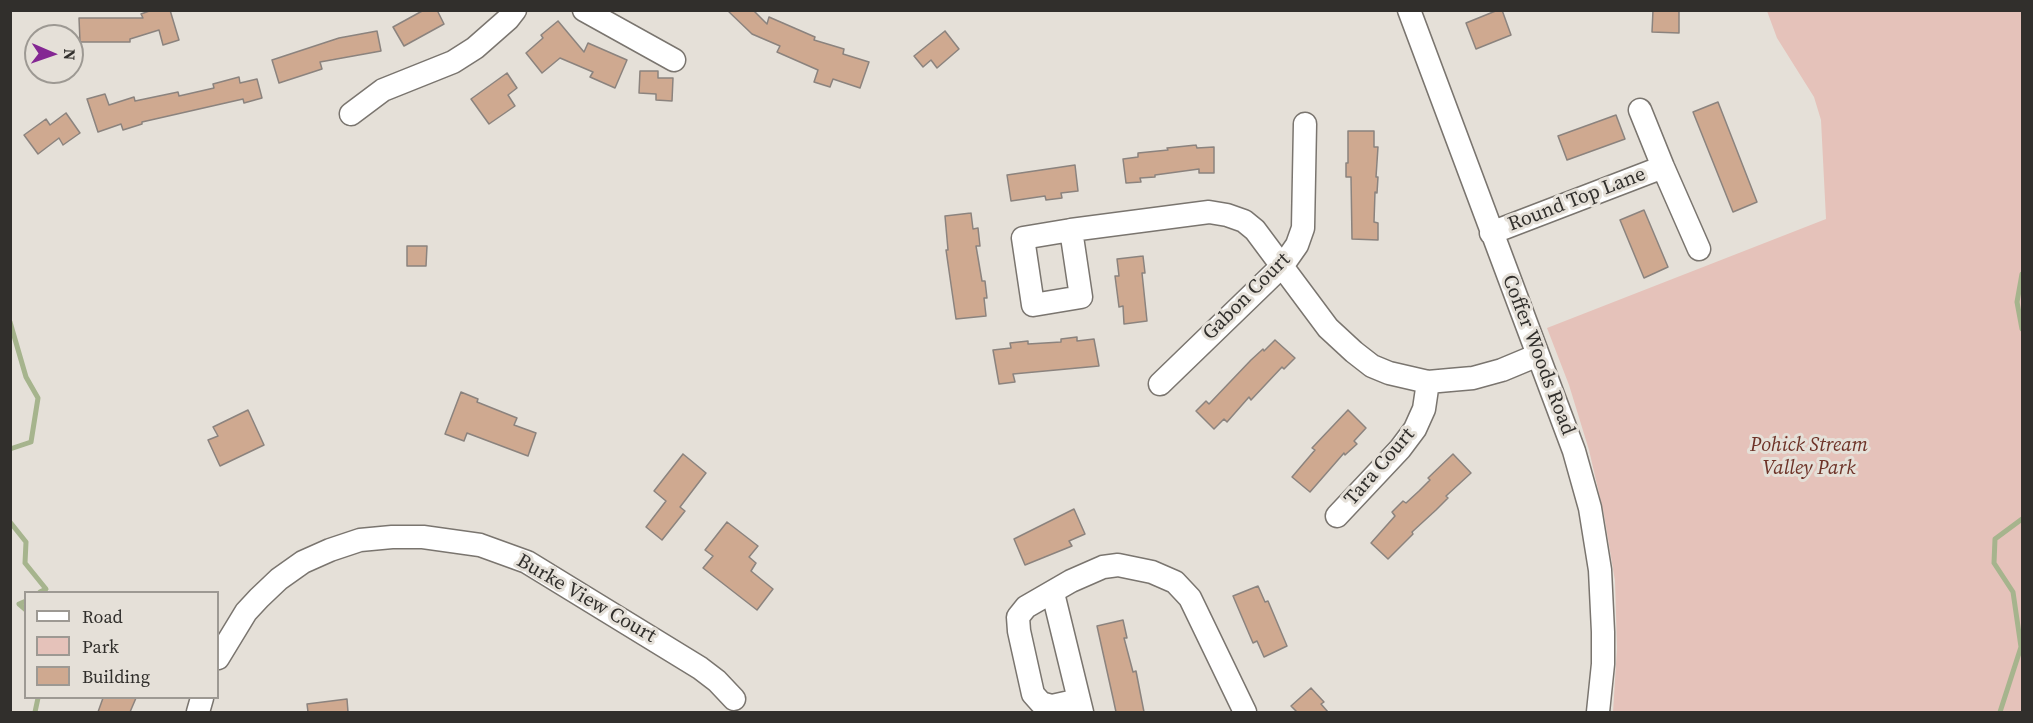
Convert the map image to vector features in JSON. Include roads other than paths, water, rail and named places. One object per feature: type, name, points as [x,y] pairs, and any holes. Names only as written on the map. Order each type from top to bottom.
[{"type":"street","points":[[351,114],[383,90],[453,62],[475,48],[515,10]]},
{"type":"street","points":[[584,10],[674,60]]},
{"type":"street","name":"Coffer Woods Road","points":[[1409,10],[1574,451],[1590,508],[1600,570],[1603,632],[1603,664],[1598,712]]},
{"type":"street","name":"Round Top Lane","points":[[1640,110],[1699,249]]},
{"type":"street","name":"Gabon Court","points":[[1160,384],[1283,265],[1297,245],[1303,228],[1305,124]]},
{"type":"street","name":"Round Top Lane","points":[[1491,233],[1663,167]]},
{"type":"street","points":[[1071,230],[1209,212],[1244,221],[1256,230],[1328,328],[1372,366],[1389,373],[1428,382],[1473,378],[1502,370],[1538,355]]},
{"type":"street","name":"Tara Court","points":[[1337,516],[1400,449],[1415,429],[1424,409],[1428,382]]},
{"type":"street","name":"Burke View Court","points":[[219,656],[246,612],[279,579],[303,562],[360,540],[423,537],[480,545],[527,562],[700,668],[717,681],[734,699]]},
{"type":"street","points":[[1053,593],[1080,706],[1052,706],[1041,703],[1033,694],[1018,617],[1026,607],[1071,581],[1111,565],[1137,568],[1175,582],[1190,598],[1245,712]]},
{"type":"waterway","points":[[2022,274],[2017,302],[2022,329]]},
{"type":"waterway","points":[[10,322],[26,377],[38,398],[31,442],[10,449]]},
{"type":"waterway","points":[[2000,712],[2021,647],[2013,592],[1994,563],[1995,539],[2022,519]]},
{"type":"waterway","points":[[10,522],[26,542],[25,563],[46,589],[42,591]]},
{"type":"waterway","points":[[24,602],[19,604],[24,608]]},
{"type":"waterway","points":[[35,712],[38,699]]},
{"type":"park label","name":"Pohick Stream Valley Park","points":[[1809,458]]}]
